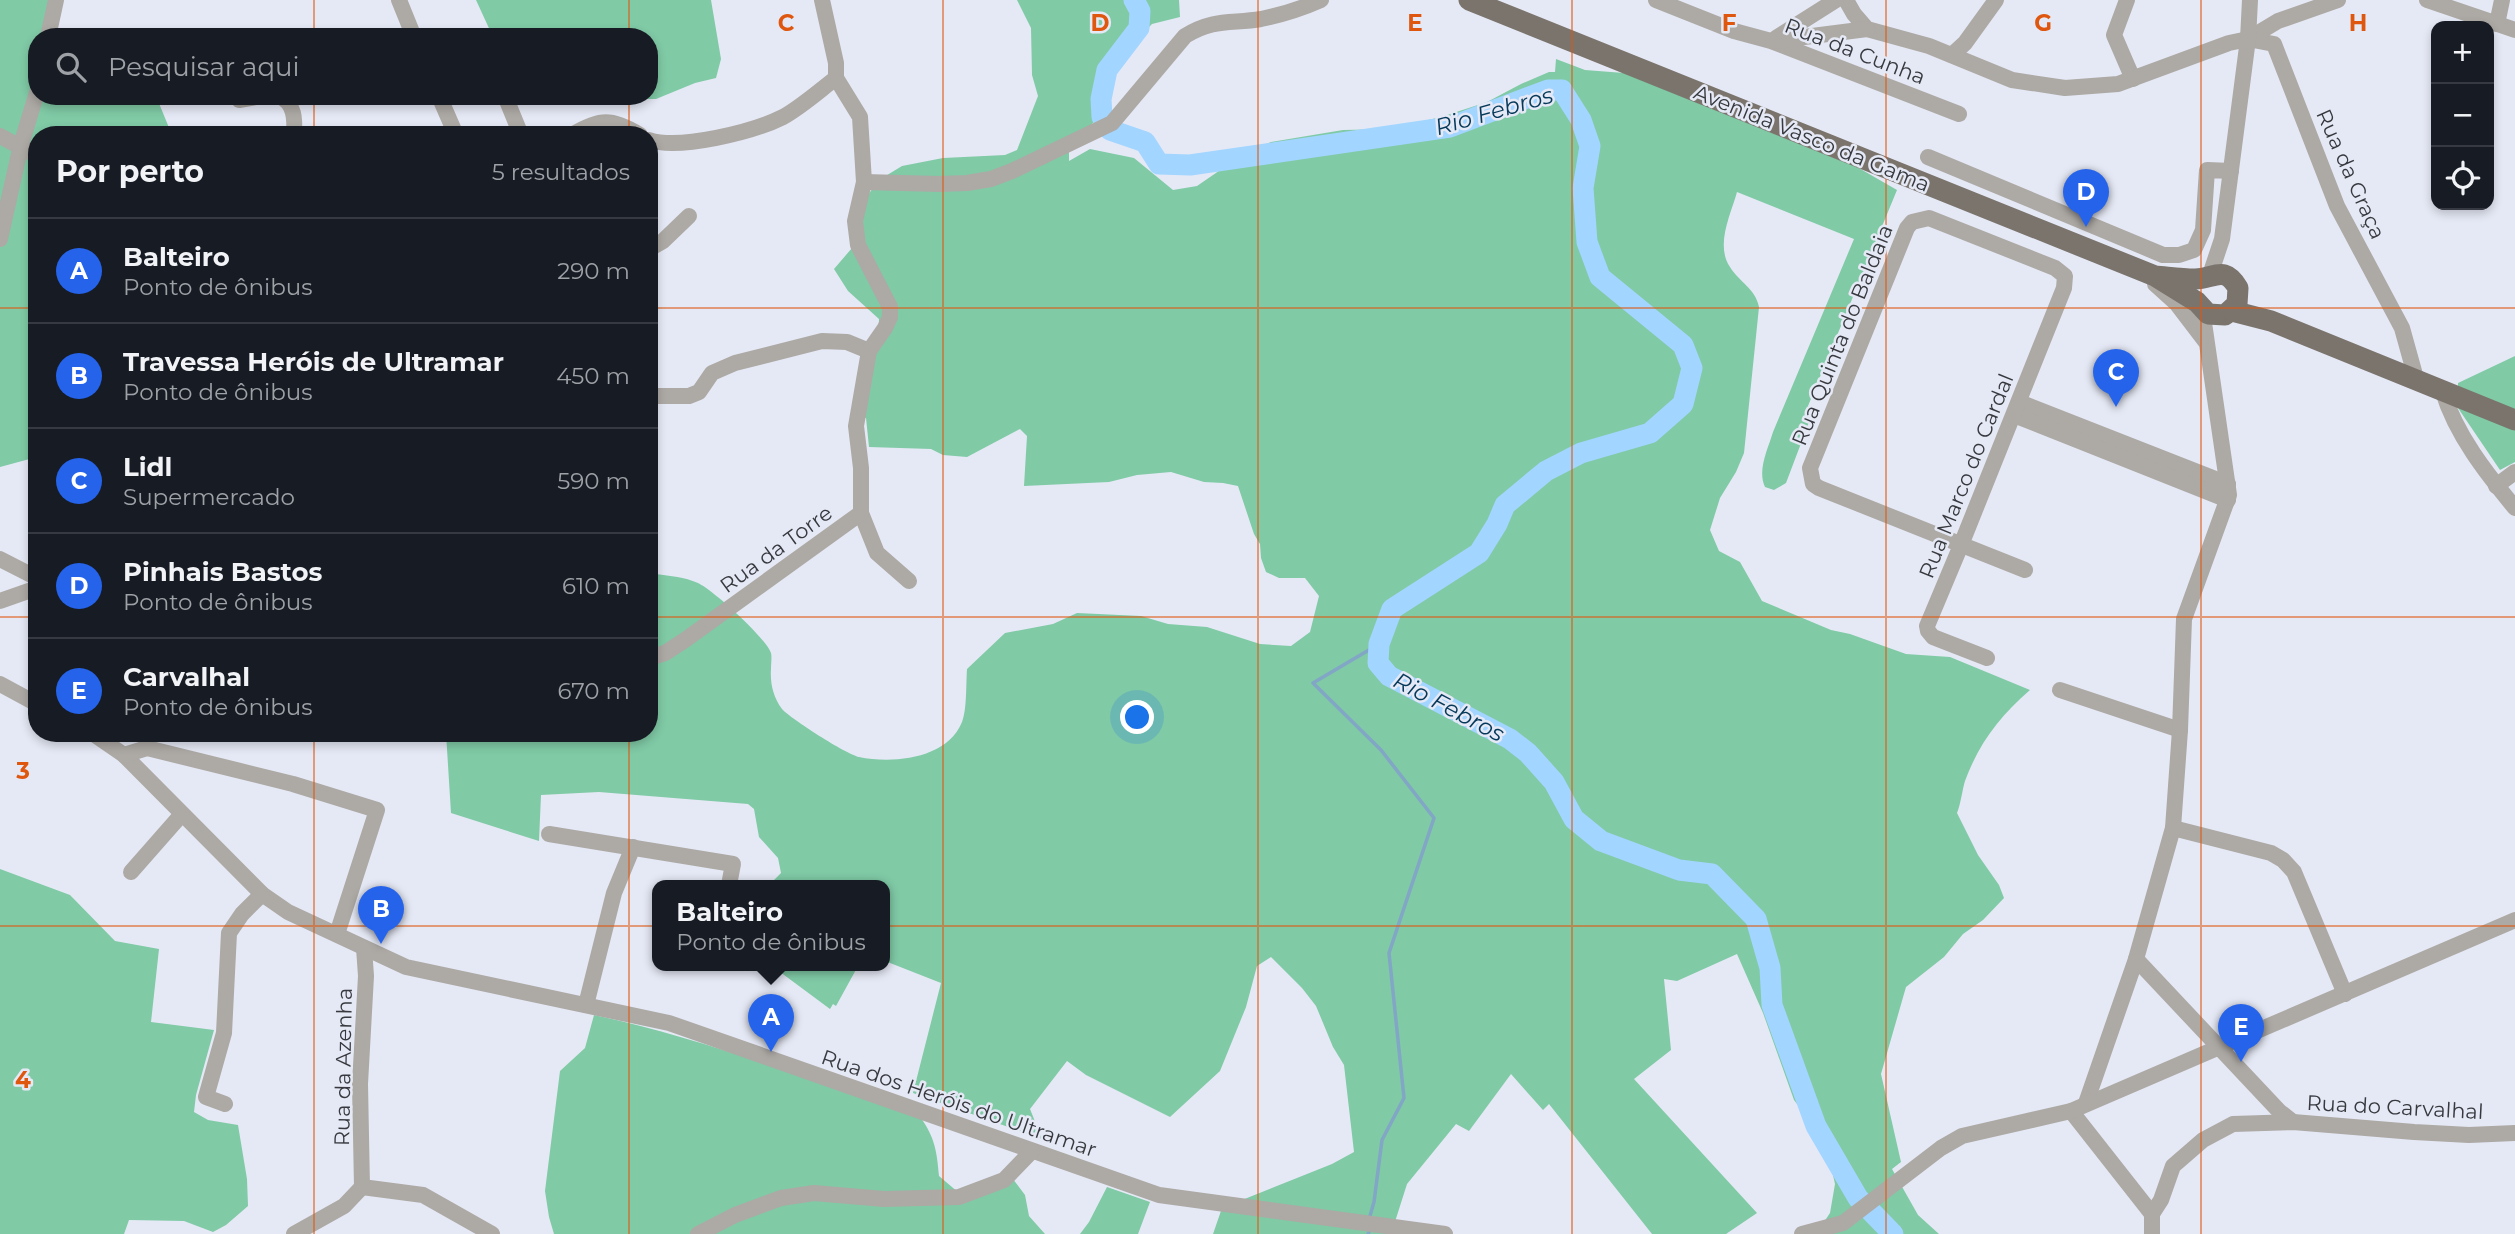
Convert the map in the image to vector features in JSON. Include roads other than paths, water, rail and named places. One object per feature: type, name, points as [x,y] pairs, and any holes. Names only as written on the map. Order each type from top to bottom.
[{"type":"main road","name":"Avenida Vasco da Gama","points":[[1470,0],[2147,272],[2183,279],[2214,276],[2234,281],[2232,307]]},
{"type":"main road","name":"Avenida Vasco da Gama","points":[[2147,272],[2217,316],[2232,307]]},
{"type":"main road","points":[[2199,306],[2196,294],[2214,276]]},
{"type":"main road","name":"Avenida Vasco da Gama","points":[[2232,307],[2515,420]]},
{"type":"street","points":[[50,28],[56,0]]},
{"type":"street","points":[[399,0],[410,28]]},
{"type":"street","name":"Rua da Torre","points":[[658,655],[685,640],[861,513],[861,468],[856,426],[869,351],[885,328],[890,317],[890,307],[858,245],[855,221],[864,181],[860,117],[836,78],[836,63],[822,0]]},
{"type":"street","points":[[864,181],[939,184],[990,179],[1021,167],[1107,125],[1185,36],[1194,30],[1227,21],[1261,19],[1321,0]]},
{"type":"street","points":[[1470,0],[1486,0]]},
{"type":"street","name":"Rua da Cunha","points":[[1656,0],[1734,32],[1771,41],[1959,114]]},
{"type":"street","points":[[1771,41],[1836,0]]},
{"type":"street","points":[[1846,0],[1854,15],[1867,29]]},
{"type":"street","points":[[1952,55],[1996,0]]},
{"type":"street","points":[[2127,0],[2114,35],[2133,79]]},
{"type":"street","points":[[2214,276],[2222,239],[2248,40],[2250,0]]},
{"type":"street","points":[[1771,41],[1867,29],[1928,46],[2012,79],[2065,88],[2118,85],[2229,43],[2248,40],[2278,21],[2338,0]]},
{"type":"street","points":[[2427,0],[2515,30]]},
{"type":"street","points":[[2497,24],[2502,0]]},
{"type":"street","name":"Rua da Graça","points":[[2248,40],[2274,44],[2337,206],[2402,328],[2417,382]]},
{"type":"street","points":[[658,143],[674,144],[737,133],[783,117],[836,78]]},
{"type":"street","points":[[0,239],[21,145],[33,105]]},
{"type":"street","points":[[290,105],[295,126]]},
{"type":"street","points":[[443,105],[452,126]]},
{"type":"street","points":[[509,105],[517,126]]},
{"type":"street","points":[[591,126],[608,121],[624,126]]},
{"type":"street","points":[[0,135],[28,150]]},
{"type":"street","points":[[1928,157],[2163,255],[2179,255],[2194,250],[2203,230],[2207,170],[2231,170]]},
{"type":"street","points":[[658,244],[689,216]]},
{"type":"street","name":"Rua Quinta do Baldaia","points":[[2025,570],[1819,488],[1813,484],[1810,468],[1907,228],[1912,222],[1929,218],[2055,268],[2064,276]]},
{"type":"street","points":[[2147,272],[2176,303],[2208,346]]},
{"type":"street","name":"Rua Marco do Cardal","points":[[1987,658],[1933,637],[1927,626],[2017,409],[2064,288],[2064,276]]},
{"type":"street","points":[[2079,1107],[2136,959],[2173,828],[2184,619],[2228,492],[2208,346],[2199,306]]},
{"type":"street","points":[[2208,346],[2232,307]]},
{"type":"street","points":[[658,396],[689,396],[699,392],[712,373],[735,363],[822,341],[848,342],[869,351]]},
{"type":"street","points":[[2443,392],[2450,416],[2496,486],[2515,508]]},
{"type":"street","points":[[2017,409],[2228,492]]},
{"type":"street","points":[[2496,486],[2515,472]]},
{"type":"street","points":[[861,513],[877,553],[909,581]]},
{"type":"street","points":[[0,559],[28,573]]},
{"type":"street","points":[[0,601],[28,591]]},
{"type":"street","points":[[0,684],[28,699]]},
{"type":"street","points":[[2060,690],[2180,730]]},
{"type":"street","name":"Rua dos Heróis do Ultramar","points":[[105,742],[124,755],[262,894],[288,912],[406,967],[669,1023],[1159,1195],[1445,1234]]},
{"type":"street","points":[[124,755],[147,748],[293,784],[377,810],[337,934]]},
{"type":"street","points":[[131,872],[182,814]]},
{"type":"street","points":[[2173,828],[2271,853],[2283,860],[2294,872],[2345,994]]},
{"type":"street","points":[[549,834],[733,864],[730,880]]},
{"type":"street","points":[[586,1005],[614,893],[633,846]]},
{"type":"street","points":[[225,1104],[206,1097],[224,1033],[229,933],[242,914],[262,894]]},
{"type":"street","points":[[1802,1234],[1835,1227],[1941,1148],[1962,1136],[2079,1107],[2515,920]]},
{"type":"street","name":"Rua da Azenha","points":[[362,1187],[360,1084],[366,976],[364,947]]},
{"type":"street","name":"Rua do Carvalhal","points":[[2136,959],[2279,1111],[2293,1122],[2469,1135],[2515,1133]]},
{"type":"street","points":[[2079,1107],[2152,1214]]},
{"type":"street","points":[[2152,1234],[2152,1214],[2161,1200],[2173,1166],[2203,1139],[2233,1124],[2293,1122]]},
{"type":"street","points":[[698,1234],[735,1215],[781,1198],[814,1193],[884,1199],[959,1198],[1004,1180],[1032,1151]]},
{"type":"street","points":[[294,1234],[344,1206],[362,1187],[423,1195],[492,1234]]},
{"type":"waterway","name":"Rio Febros","points":[[1134,0],[1140,11],[1139,28],[1107,70],[1101,99],[1102,117],[1110,130],[1145,142],[1159,164],[1190,165],[1450,127],[1548,90],[1562,90],[1581,120],[1590,146],[1583,188],[1587,242],[1600,277],[1683,345],[1692,368],[1683,404],[1650,433],[1581,453],[1546,471],[1505,505],[1479,553],[1392,609],[1379,644],[1378,663],[1389,676],[1510,739],[1528,753],[1554,782],[1574,819],[1601,841],[1679,870],[1712,874],[1756,919],[1770,968],[1772,1005],[1816,1126],[1858,1198],[1893,1234]]},
{"type":"waterway","points":[[1370,1216],[1382,1140],[1404,1098],[1389,953],[1434,818],[1381,750],[1313,683],[1379,644]]},
{"type":"place","name":"Pinhais Bastos","points":[[2086,227]]},
{"type":"place","name":"Lidl","points":[[2116,407]]},
{"type":"place","name":"Travessa Heróis de Ultramar","points":[[381,944]]},
{"type":"place","name":"Balteiro","points":[[771,1052]]},
{"type":"place","name":"Carvalhal","points":[[2241,1062]]}]
